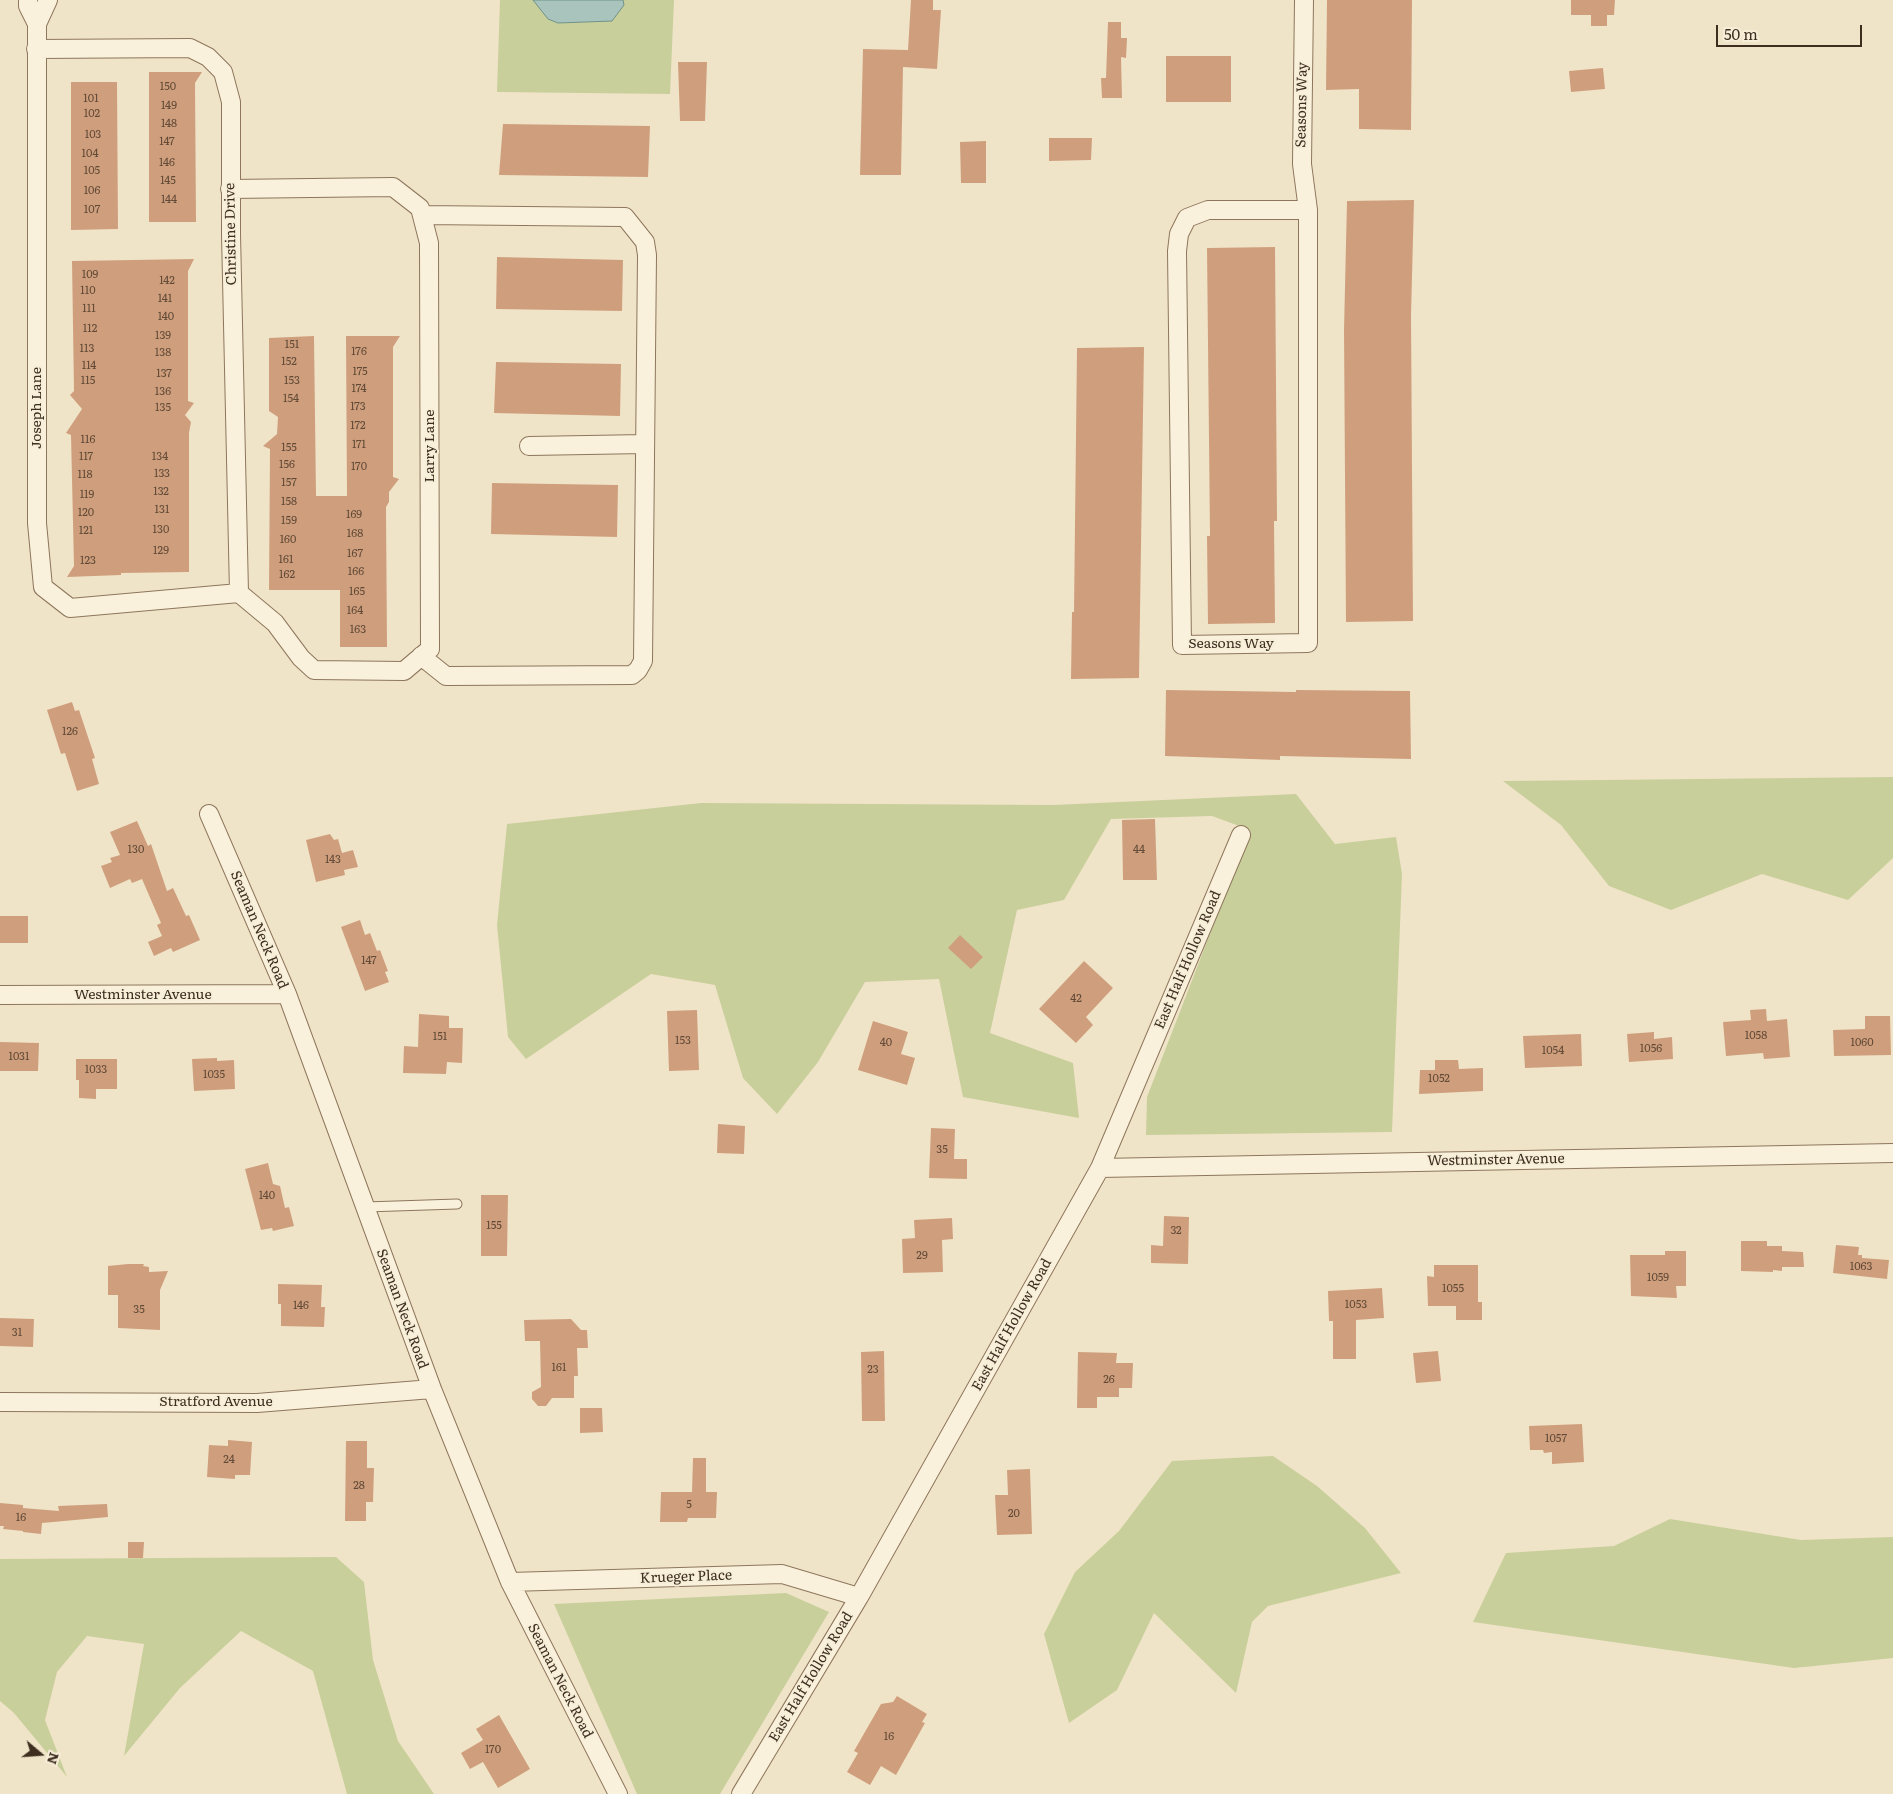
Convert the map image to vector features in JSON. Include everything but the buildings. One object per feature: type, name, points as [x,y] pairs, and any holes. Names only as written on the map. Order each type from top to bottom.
[{"type":"street","points":[[28,0],[28,6],[37,24]]},
{"type":"street","points":[[37,24],[48,0]]},
{"type":"street","name":"Seasons Way","points":[[1304,0],[1302,164],[1308,210],[1308,643],[1182,645],[1177,251],[1179,234],[1187,218],[1208,210],[1308,210]]},
{"type":"street","name":"Joseph Lane","points":[[37,24],[37,523],[43,587],[70,608],[239,593]]},
{"type":"street","name":"Christine Drive","points":[[36,49],[190,48],[208,57],[223,72],[231,102],[230,189],[239,593]]},
{"type":"street","name":"Larry Lane","points":[[230,189],[393,187],[420,208],[429,243],[430,648],[404,671],[314,670],[301,658],[275,623],[239,593]]},
{"type":"street","points":[[421,656],[446,676],[632,675],[638,670],[643,661],[647,255],[645,242],[633,224],[625,217],[422,215]]},
{"type":"street","points":[[529,446],[645,444]]},
{"type":"street","name":"Seaman Neck Road","points":[[209,814],[287,994],[432,1389],[510,1582],[618,1794]]},
{"type":"street","name":"East Half Hollow Road","points":[[741,1794],[859,1597],[1100,1168],[1241,835]]},
{"type":"street","name":"Westminster Avenue","points":[[0,995],[287,994]]},
{"type":"street","name":"Westminster Avenue","points":[[1100,1168],[1893,1153]]},
{"type":"street","name":"Stratford Avenue","points":[[0,1402],[257,1403],[432,1389]]},
{"type":"street","name":"Krueger Place","points":[[510,1582],[782,1574],[859,1597]]},
{"type":"lane","points":[[365,1208],[457,1204]]},
{"type":"green space","points":[[500,0],[674,0],[670,94],[497,92]]},
{"type":"green space","points":[[1893,777],[1893,858],[1848,900],[1762,874],[1671,910],[1609,886],[1561,825],[1503,781]]},
{"type":"green space","points":[[1296,794],[1335,844],[1396,837],[1402,874],[1392,1132],[1146,1135],[1147,1097],[1250,830],[1212,816],[1111,819],[1064,900],[1017,910],[990,1033],[1073,1063],[1079,1118],[963,1097],[939,979],[865,982],[818,1062],[777,1114],[743,1078],[715,985],[651,974],[526,1059],[508,1037],[497,925],[507,824],[701,803],[1053,805]]},
{"type":"green space","points":[[1273,1456],[1317,1486],[1365,1528],[1401,1573],[1268,1606],[1252,1622],[1236,1693],[1154,1613],[1117,1690],[1069,1723],[1044,1634],[1075,1572],[1119,1531],[1172,1461]]},
{"type":"green space","points":[[1670,1519],[1801,1540],[1893,1537],[1893,1658],[1794,1668],[1473,1622],[1506,1553],[1614,1546]]},
{"type":"green space","points":[[336,1557],[364,1582],[373,1660],[398,1741],[434,1794],[347,1794],[313,1671],[241,1631],[180,1688],[124,1756],[144,1644],[87,1636],[57,1672],[45,1720],[67,1777],[14,1713],[0,1701],[0,1559]]},
{"type":"green space","points":[[786,1593],[829,1612],[720,1794],[637,1794],[554,1604]]},
{"type":"water","points":[[533,0],[623,0],[624,5],[612,21],[558,23],[548,19]]}]
